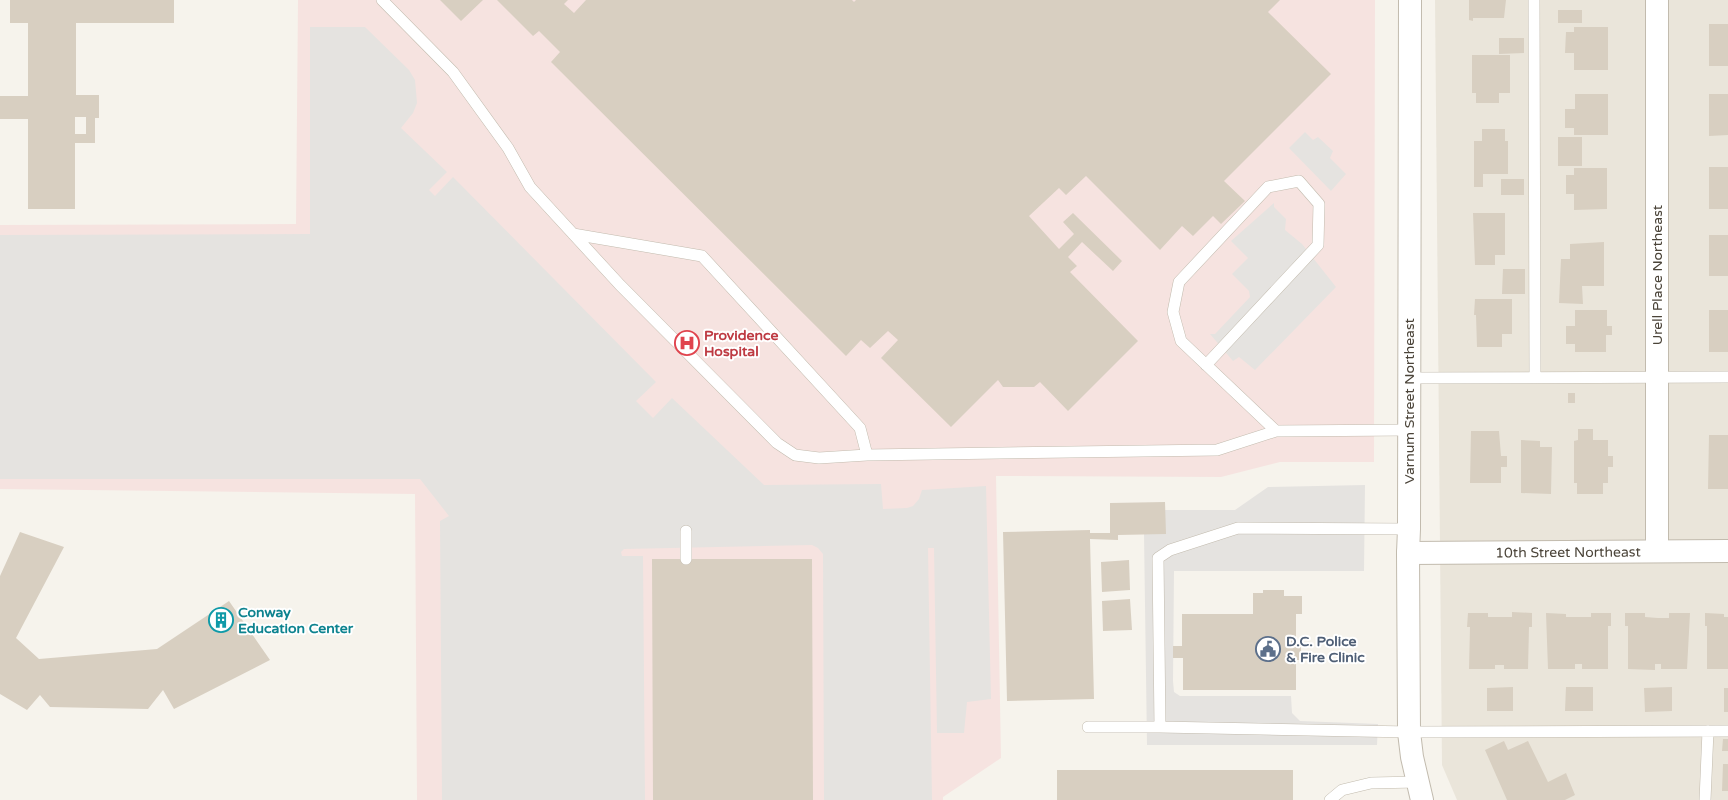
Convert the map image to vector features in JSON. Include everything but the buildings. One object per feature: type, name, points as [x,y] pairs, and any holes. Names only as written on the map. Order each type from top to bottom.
[{"type":"street","name":"Varnum Street Northeast","points":[[1410,0],[1409,732],[1420,791]]},
{"type":"street","name":"Urell Place Northeast","points":[[1656,0],[1657,551]]},
{"type":"street","name":"10th Street Northeast","points":[[1408,553],[1728,551]]},
{"type":"lane","points":[[382,0],[452,72],[508,148],[530,187],[620,285],[777,443],[795,455],[811,457],[1217,450],[1276,431],[1409,430]]},
{"type":"lane","points":[[1534,0],[1536,377]]},
{"type":"lane","points":[[1206,364],[1318,245],[1319,204],[1299,182],[1268,186],[1179,282],[1173,312],[1181,341],[1276,431]]},
{"type":"lane","points":[[573,234],[702,256],[860,428],[866,455]]},
{"type":"lane","points":[[1409,378],[1728,376]]},
{"type":"lane","points":[[1160,727],[1158,558],[1170,550],[1238,528],[1409,529]]},
{"type":"lane","points":[[686,531],[686,559]]},
{"type":"lane","points":[[1088,727],[1409,732],[1728,731]]},
{"type":"lane","points":[[1705,800],[1708,732]]},
{"type":"lane","points":[[1330,800],[1342,790],[1371,783],[1420,791]]},
{"type":"shaded area","name":"Providence Hospital","points":[[298,0],[1375,0],[1374,462],[1280,462],[1221,477],[996,476],[1001,758],[943,797],[943,800],[417,800],[415,494],[0,489],[0,225],[296,224]]},
{"type":"shaded area","points":[[1435,0],[1728,0],[1728,800],[1457,800],[1442,765]]},
{"type":"shaded area","points":[[310,27],[365,27],[409,70],[415,80],[417,103],[413,113],[401,128],[447,172],[429,190],[435,196],[453,177],[656,382],[636,401],[653,418],[672,398],[764,485],[881,484],[883,509],[913,506],[919,499],[922,490],[986,486],[991,699],[967,702],[964,733],[937,733],[934,548],[928,548],[932,800],[824,800],[823,554],[812,545],[624,549],[621,552],[622,556],[643,556],[645,800],[442,800],[440,521],[449,516],[420,479],[0,479],[0,235],[310,234]]},
{"type":"shaded area","points":[[1305,132],[1313,140],[1318,137],[1333,151],[1330,158],[1346,174],[1331,191],[1289,148]]},
{"type":"shaded area","points":[[1274,203],[1274,207],[1286,219],[1285,230],[1302,244],[1336,287],[1255,370],[1239,357],[1233,361],[1210,334],[1215,334],[1250,297],[1249,291],[1232,274],[1248,258],[1231,241]]},
{"type":"shaded area","points":[[1365,485],[1364,571],[1174,571],[1173,681],[1174,692],[1180,696],[1291,696],[1292,713],[1300,721],[1378,724],[1377,745],[1147,745],[1144,534],[1165,510],[1235,510],[1268,487]]},
{"type":"place","name":"Providence Hospital","points":[[687,343]]},
{"type":"place","name":"Conway Education Center","points":[[221,620]]},
{"type":"place","name":"D.C. Police & Fire Clinic","points":[[1268,649]]}]
